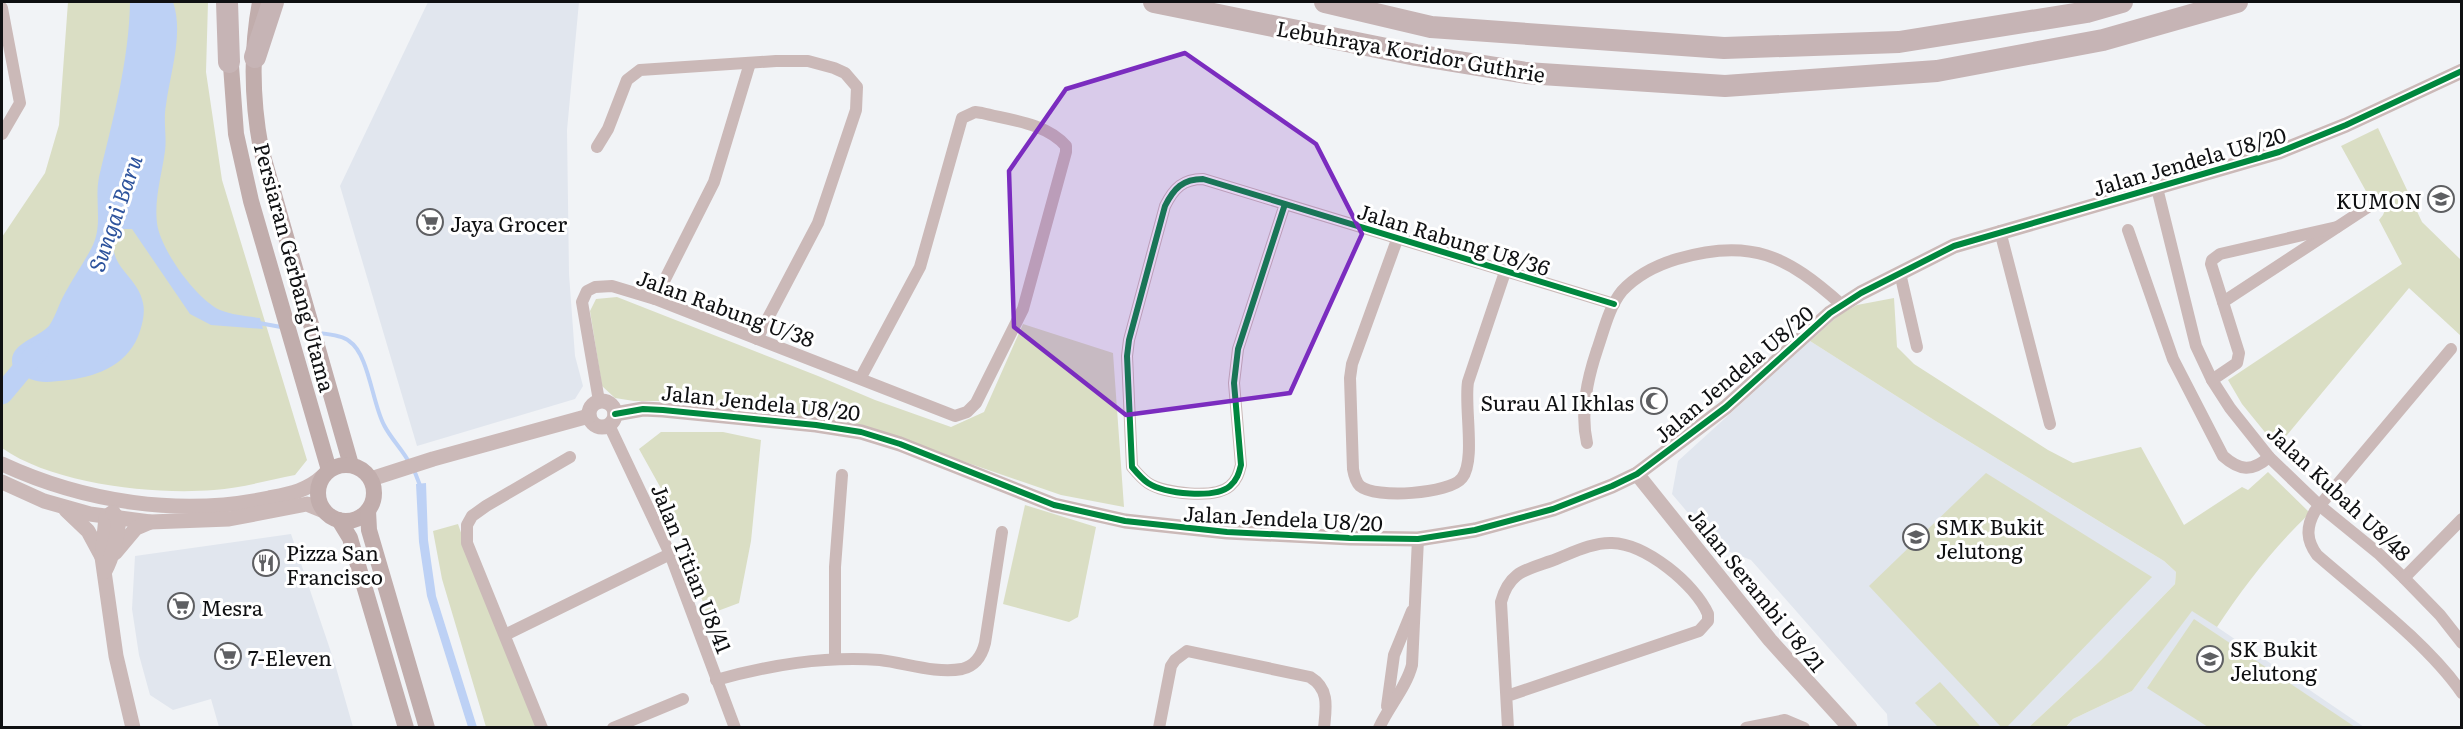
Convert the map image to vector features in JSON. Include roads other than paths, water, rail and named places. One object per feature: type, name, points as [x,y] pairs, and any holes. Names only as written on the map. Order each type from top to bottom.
[{"type":"highway","points":[[227,2],[229,62]]},
{"type":"highway","points":[[255,57],[273,2]]},
{"type":"highway","name":"Lebuhraya Koridor Guthrie","points":[[1154,2],[1416,55],[1526,73],[1725,86],[1936,71],[2103,40],[2237,2]]},
{"type":"highway","name":"Lebuhraya Koridor Guthrie","points":[[1325,2],[1431,27],[1724,48],[1899,42],[2087,12],[2122,2]]},
{"type":"main road","name":"Persiaran Gerbang Utama","points":[[235,2],[229,62],[232,105],[243,167],[294,347],[326,473]]},
{"type":"main road","name":"Persiaran Gerbang Utama","points":[[260,2],[254,98],[261,149],[351,465]]},
{"type":"main road","points":[[406,728],[350,538],[339,520],[324,511],[318,494],[326,473],[336,466],[359,467],[371,479],[374,495],[368,511],[369,530],[427,728]]},
{"type":"main road","points":[[339,520],[355,519],[368,511]]},
{"type":"street","points":[[2,9],[20,103],[2,134]]},
{"type":"street","points":[[597,147],[608,129],[622,91],[631,75],[640,70],[808,61],[834,68],[852,80],[857,87],[856,110],[818,223],[757,339]]},
{"type":"street","points":[[655,299],[714,182],[750,63]]},
{"type":"street","name":"Jalan Jendela U8/20","points":[[612,420],[643,409],[816,425],[861,432],[900,444],[1054,505],[1125,521],[1299,537],[1418,539],[1512,521],[1583,498],[1636,474],[1726,407],[1819,322],[1842,305],[1953,246],[2247,163],[2317,138],[2462,71]]},
{"type":"street","name":"Jalan Rabung U/38","points":[[600,401],[582,308],[584,296],[595,287],[612,286],[655,299],[757,339],[955,416],[967,412],[976,403],[1023,309],[1066,152],[1066,146],[1061,140],[1045,129],[975,111],[962,118],[920,267],[860,379]]},
{"type":"street","name":"Jalan Rabung U8/36","points":[[1285,204],[1234,367],[1241,465],[1238,476],[1223,490],[1212,493],[1170,491],[1158,488],[1148,483],[1132,466],[1127,356],[1129,340],[1165,206],[1176,188],[1193,179],[1203,179],[1614,304]]},
{"type":"street","name":"Jalan Kubah U8/48","points":[[2157,188],[2189,322],[2203,364],[2212,380],[2269,457],[2319,505],[2404,578],[2440,615],[2462,643]]},
{"type":"street","points":[[2223,302],[2374,203]]},
{"type":"street","points":[[2212,380],[2232,367],[2239,358],[2211,264],[2215,256],[2337,227]]},
{"type":"street","points":[[2128,230],[2173,359],[2223,456],[2230,462],[2249,469],[2259,466],[2269,457]]},
{"type":"street","points":[[2000,231],[2050,424]]},
{"type":"street","points":[[1398,237],[1352,364],[1350,378],[1353,470],[1355,479],[1361,487],[1371,491],[1417,493],[1443,489],[1454,485],[1462,477],[1467,467],[1468,455],[1466,396],[1468,382],[1505,272]]},
{"type":"street","points":[[1587,443],[1584,428],[1586,394],[1596,354],[1614,304],[1631,282],[1660,264],[1704,253],[1730,250],[1748,251],[1791,265],[1842,305]]},
{"type":"street","points":[[1900,273],[1917,347]]},
{"type":"street","points":[[2451,349],[2319,505],[2312,517],[2308,532],[2312,548],[2317,555],[2428,652],[2462,693]]},
{"type":"street","points":[[600,401],[610,404],[612,420],[602,427],[595,425],[589,416],[591,406],[600,401]]},
{"type":"street","points":[[371,479],[433,459],[589,416]]},
{"type":"street","name":"Jalan Titian U8/41","points":[[612,420],[670,554],[735,728]]},
{"type":"street","points":[[542,728],[467,543],[467,525],[478,511],[570,457]]},
{"type":"street","points":[[4,471],[93,495],[136,503],[186,507],[230,506],[298,492],[309,487],[326,473]]},
{"type":"street","points":[[4,471],[44,501],[150,522],[229,519],[307,504],[324,511]]},
{"type":"street","name":"Jalan Serambi U8/21","points":[[1636,474],[1770,640],[1850,728]]},
{"type":"street","points":[[835,658],[835,567],[842,475]]},
{"type":"street","points":[[93,495],[113,516]]},
{"type":"street","points":[[113,516],[136,503]]},
{"type":"street","points":[[62,506],[88,531],[107,561]]},
{"type":"street","points":[[113,516],[107,561],[116,656],[133,728]]},
{"type":"street","points":[[2404,578],[2462,519]]},
{"type":"street","points":[[107,561],[129,534],[150,522]]},
{"type":"street","points":[[716,681],[753,670],[835,658],[964,669],[982,653],[985,643],[1002,532]]},
{"type":"street","points":[[1379,728],[1412,665],[1418,539]]},
{"type":"street","points":[[1507,696],[1699,630],[1708,621],[1708,614],[1687,586],[1664,565],[1645,553],[1621,544],[1600,544],[1521,572],[1511,579],[1501,602],[1508,728]]},
{"type":"street","points":[[505,635],[670,554]]},
{"type":"street","points":[[1387,710],[1394,655],[1416,598]]},
{"type":"street","points":[[1159,728],[1171,666],[1174,660],[1187,651],[1276,669],[1316,680],[1327,698],[1324,728]]},
{"type":"street","points":[[613,728],[682,699]]},
{"type":"street","points":[[1746,728],[1785,720],[1804,728]]},
{"type":"water","points":[[130,2],[173,2],[176,14],[177,40],[165,111],[166,140],[157,205],[157,223],[160,234],[172,259],[200,295],[220,310],[260,318],[263,329],[211,325],[190,314],[132,229],[118,229],[114,241],[117,261],[135,284],[144,306],[142,324],[135,342],[121,360],[102,371],[68,380],[52,382],[33,380],[13,367],[12,359],[18,347],[49,326],[95,240],[98,223],[99,177],[115,112],[127,46]]},
{"type":"water","points":[[426,483],[428,540],[436,596],[477,727],[468,727],[427,596],[419,542],[416,484]]},
{"type":"waterway","points":[[259,323],[281,327]]},
{"type":"waterway","points":[[318,333],[342,337],[356,347],[366,367],[384,425],[410,464]]},
{"type":"waterway","name":"Sungai Baru","points":[[2,394],[38,351]]},
{"type":"waterway","points":[[414,470],[421,488]]},
{"type":"place","name":"KUMON","points":[[2441,199]]},
{"type":"place","name":"Jaya Grocer","points":[[430,222]]},
{"type":"place","name":"Surau Al Ikhlas","points":[[1654,401]]},
{"type":"place","name":"SMK Bukit Jelutong","points":[[1916,537]]},
{"type":"place","name":"Pizza San Francisco","points":[[266,563]]},
{"type":"place","name":"Mesra","points":[[181,606]]},
{"type":"place","name":"7-Eleven","points":[[228,656]]},
{"type":"place","name":"SK Bukit Jelutong","points":[[2210,659]]}]
